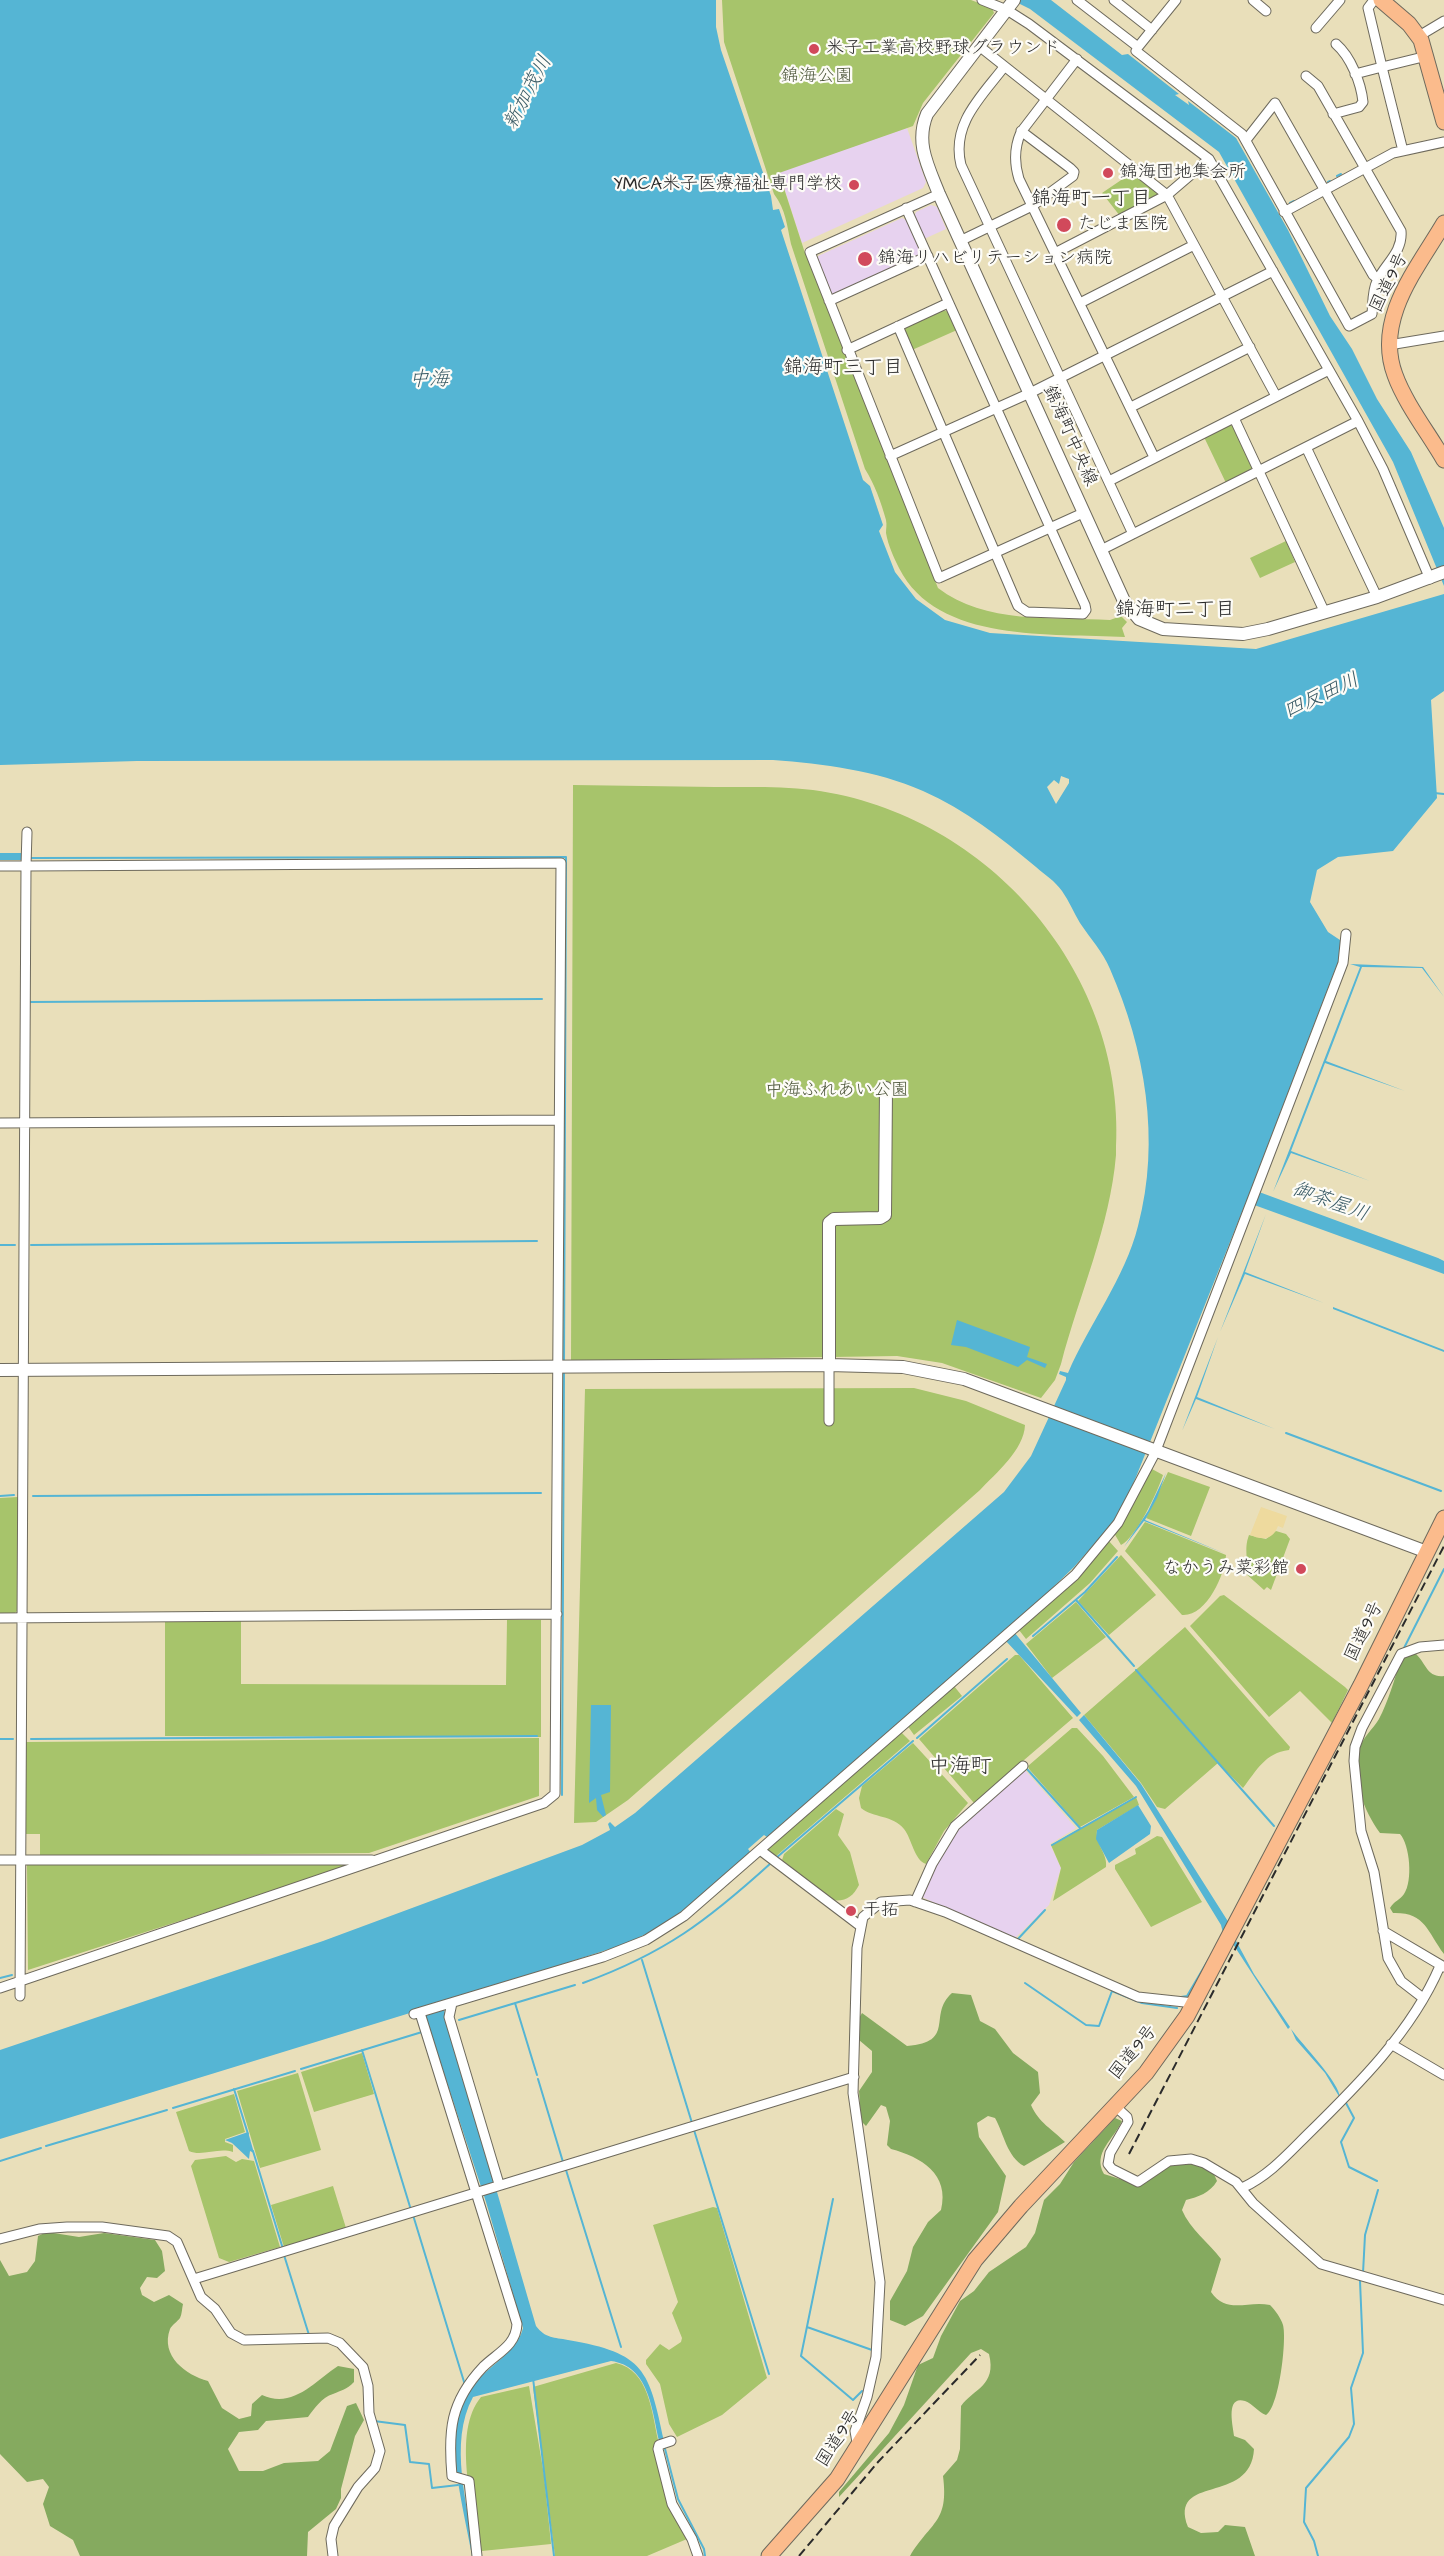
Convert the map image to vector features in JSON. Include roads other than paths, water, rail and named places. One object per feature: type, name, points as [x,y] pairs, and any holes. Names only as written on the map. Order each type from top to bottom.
[{"type":"highway","points":[[1381,0],[1409,24],[1419,36],[1427,56],[1444,122]]},
{"type":"highway","name":"国道9号","points":[[1444,223],[1393,313],[1389,345],[1396,377],[1444,460]]},
{"type":"highway","name":"国道9号","points":[[769,2556],[825,2494],[858,2448],[975,2260],[1021,2206],[1146,2073],[1194,2003],[1361,1685],[1444,1518]]},
{"type":"street","points":[[982,0],[1011,4],[1077,59],[1209,159],[1358,421],[1438,575]]},
{"type":"street","points":[[1077,0],[1138,47]]},
{"type":"street","points":[[1114,0],[1152,30]]},
{"type":"street","points":[[1176,0],[1136,51],[1242,134],[1349,326],[1372,314],[1378,279],[1393,259],[1401,231],[1318,86],[1306,76]]},
{"type":"street","points":[[1253,0],[1266,11]]},
{"type":"street","points":[[1316,28],[1340,0]]},
{"type":"street","points":[[1374,0],[1368,8],[1403,151]]},
{"type":"street","name":"錦海町中央線","points":[[1011,4],[933,105],[923,125],[922,150],[939,194],[1083,513],[1130,609],[1139,619],[1162,629],[1243,634],[1325,613],[1438,575]]},
{"type":"street","points":[[1419,36],[1444,21]]},
{"type":"street","points":[[1333,114],[1361,106],[1360,86],[1342,49],[1336,44]]},
{"type":"street","points":[[979,46],[1167,195],[1276,396]]},
{"type":"street","points":[[1355,74],[1427,56]]},
{"type":"street","points":[[1077,59],[1021,131],[1016,146],[1016,167],[1032,206],[1154,457]]},
{"type":"street","points":[[1004,67],[963,122],[958,140],[964,174],[1133,534]]},
{"type":"street","points":[[1246,140],[1275,103],[1373,275],[1378,279]]},
{"type":"street","points":[[960,241],[1032,206],[1071,178],[1074,172],[1021,131]]},
{"type":"street","points":[[1284,212],[1363,166],[1403,151],[1444,142]]},
{"type":"street","points":[[1055,253],[1167,195],[1209,159]]},
{"type":"street","points":[[939,194],[810,252],[939,578],[1083,513]]},
{"type":"street","points":[[898,326],[993,553],[1021,610],[1083,614],[1085,605],[906,208]]},
{"type":"street","points":[[1080,303],[1194,245]]},
{"type":"street","points":[[829,301],[928,256]]},
{"type":"street","points":[[890,456],[1030,393],[1273,271]]},
{"type":"street","points":[[847,350],[948,303]]},
{"type":"street","points":[[1389,345],[1444,336]]},
{"type":"street","points":[[1131,407],[1250,347]]},
{"type":"street","points":[[1109,481],[1329,370]]},
{"type":"street","points":[[1234,418],[1325,613]]},
{"type":"street","points":[[1101,550],[1358,421]]},
{"type":"street","points":[[1306,447],[1377,597]]},
{"type":"street","points":[[20,1996],[27,832]]},
{"type":"street","points":[[0,866],[561,863],[555,1794],[544,1803],[94,1958],[0,1988]]},
{"type":"street","points":[[477,2556],[469,2481],[452,2476],[449,2446],[453,2412],[473,2380],[507,2348],[516,2331],[508,2293],[478,2191],[420,2013],[603,1957],[646,1940],[684,1916],[1075,1575],[1110,1536],[1130,1503],[1153,1452],[1256,1190],[1343,963],[1346,934]]},
{"type":"street","points":[[829,1421],[829,1223],[834,1219],[880,1218],[885,1215],[886,1088]]},
{"type":"street","points":[[0,1123],[560,1120]]},
{"type":"street","points":[[0,1370],[829,1365],[903,1367],[947,1374],[1427,1552]]},
{"type":"street","points":[[0,1618],[557,1614]]},
{"type":"street","points":[[1423,1998],[1407,1988],[1395,1974],[1385,1949],[1374,1872],[1359,1818],[1355,1747],[1401,1654],[1420,1647],[1444,1645]]},
{"type":"street","points":[[915,1902],[932,1864],[956,1826],[1023,1766]]},
{"type":"street","points":[[760,1850],[859,1925]]},
{"type":"street","points":[[0,1860],[358,1858],[375,1860]]},
{"type":"street","points":[[858,2448],[855,2431],[867,2397],[876,2356],[880,2282],[872,2209],[854,2102],[859,1925],[868,1911],[881,1902],[902,1899],[915,1902],[945,1912],[1138,1997],[1194,2003]]},
{"type":"street","points":[[1242,2188],[1268,2173],[1345,2098],[1391,2044],[1442,1967],[1402,1939],[1383,1931]]},
{"type":"street","points":[[447,2004],[448,2017],[497,2185]]},
{"type":"street","points":[[1391,2044],[1444,2074]]},
{"type":"street","points":[[194,2279],[854,2077]]},
{"type":"street","points":[[1115,2106],[1127,2117],[1128,2122],[1108,2157],[1108,2164],[1112,2169],[1134,2181],[1142,2182],[1163,2163],[1176,2159],[1191,2159],[1215,2168],[1242,2188],[1253,2204],[1321,2264],[1444,2300]]},
{"type":"street","points":[[0,2239],[39,2229],[67,2227],[102,2227],[163,2235],[177,2242],[201,2297],[215,2309],[236,2338],[244,2340],[335,2339],[363,2367],[368,2386],[369,2413],[380,2451],[375,2468],[358,2487],[334,2526],[331,2539],[333,2556]]},
{"type":"street","points":[[667,2442],[658,2449],[672,2504],[692,2539],[698,2556]]},
{"type":"water","name":"中海","points":[[0,0],[716,0],[716,27],[721,50],[771,196],[773,210],[779,209],[785,227],[781,230],[863,480],[870,486],[883,525],[879,531],[895,572],[916,599],[945,620],[990,633],[1256,649],[1444,594],[1444,691],[1431,700],[1437,798],[1393,851],[1338,857],[1317,870],[1310,902],[1328,932],[1343,942],[1339,968],[1336,967],[1251,1189],[1438,1258],[1444,1261],[1444,1274],[1246,1202],[1136,1477],[1117,1518],[1074,1567],[1015,1624],[1000,1634],[1001,1636],[767,1837],[764,1835],[748,1849],[752,1854],[676,1915],[643,1936],[625,1944],[442,2003],[536,2326],[550,2337],[594,2345],[628,2359],[647,2381],[654,2397],[664,2441],[659,2440],[651,2403],[641,2380],[634,2371],[611,2361],[473,2397],[462,2434],[461,2454],[462,2475],[475,2556],[472,2556],[456,2468],[455,2433],[458,2413],[472,2388],[511,2350],[523,2328],[486,2202],[423,2009],[0,2139],[0,2050],[323,1941],[582,1845],[610,1830],[608,1824],[610,1822],[615,1827],[635,1813],[1004,1492],[1031,1456],[1066,1380],[1066,1377],[1059,1374],[1060,1371],[1068,1373],[1125,1264],[1138,1226],[1145,1194],[1148,1128],[1146,1095],[1132,1031],[1107,963],[1056,884],[996,835],[954,807],[923,791],[868,773],[773,760],[137,761],[0,765]],"holes":[[[1061,776],[1069,779],[1069,783],[1056,804],[1047,787],[1054,780],[1059,784]]]},
{"type":"water","points":[[1012,0],[1051,0],[1122,55],[1128,54],[1179,94],[1175,95],[1189,105],[1188,101],[1236,138],[1288,230],[1330,316],[1352,349],[1377,399],[1411,452],[1444,528],[1444,586],[1393,462],[1219,152],[1030,9]]},
{"type":"water","points":[[0,853],[21,853],[21,860],[0,860]]},
{"type":"water","points":[[1350,964],[1423,967],[1444,997],[1422,968],[1362,967],[1326,1061],[1405,1091],[1325,1063],[1291,1151],[1370,1181],[1291,1153],[1273,1192],[1360,967]]},
{"type":"water","points":[[1266,1214],[1245,1272],[1324,1303],[1245,1274],[1220,1332]]},
{"type":"water","points":[[1333,1307],[1444,1350],[1444,1352],[1333,1309]]},
{"type":"water","points":[[957,1320],[1030,1347],[1027,1357],[1047,1364],[1045,1368],[1027,1360],[1018,1367],[966,1347],[951,1345]]},
{"type":"water","points":[[1218,1337],[1197,1397],[1275,1429],[1196,1399],[1182,1431]]},
{"type":"water","points":[[1166,1473],[1157,1498],[1145,1520],[1226,1554],[1144,1521],[1124,1547],[1148,1511]]},
{"type":"water","points":[[1014,1632],[1081,1713],[1077,1717],[1005,1640]]},
{"type":"water","points":[[591,1705],[611,1705],[610,1792],[601,1795],[606,1815],[603,1817],[597,1810],[596,1798],[589,1803]]},
{"type":"water","points":[[1084,1715],[1141,1784],[1229,1923],[1223,1933],[1221,1925],[1136,1786],[1079,1720]]},
{"type":"water","points":[[1138,1805],[1151,1826],[1150,1834],[1109,1863],[1096,1839],[1097,1830]]},
{"type":"water","points":[[1235,1939],[1254,1974],[1290,2027],[1288,2029],[1233,1944]]},
{"type":"water","points":[[1291,2029],[1334,2083],[1340,2098],[1325,2073],[1296,2040]]},
{"type":"water","points":[[248,2132],[254,2153],[250,2151],[249,2159],[232,2143],[225,2140]]},
{"type":"waterway","points":[[1337,176],[1341,174]]},
{"type":"waterway","points":[[1290,203],[1294,201]]},
{"type":"waterway","points":[[1434,793],[1444,794]]},
{"type":"waterway","points":[[30,858],[566,857],[564,1362]]},
{"type":"waterway","points":[[29,1002],[542,999]]},
{"type":"waterway","points":[[31,1245],[537,1241]]},
{"type":"waterway","points":[[0,1245],[15,1245]]},
{"type":"waterway","points":[[562,1795],[564,1373]]},
{"type":"waterway","points":[[1286,1433],[1441,1491]]},
{"type":"waterway","points":[[33,1496],[541,1493]]},
{"type":"waterway","points":[[0,1496],[14,1495]]},
{"type":"waterway","points":[[1033,1636],[1085,1592],[1117,1557]]},
{"type":"waterway","points":[[1404,1648],[1444,1569]]},
{"type":"waterway","points":[[1076,1600],[1134,1666]]},
{"type":"waterway","points":[[917,1738],[1007,1659]]},
{"type":"waterway","points":[[1136,1670],[1274,1826]]},
{"type":"waterway","points":[[31,1739],[537,1736]]},
{"type":"waterway","points":[[0,1739],[13,1739]]},
{"type":"waterway","points":[[776,1858],[913,1741]]},
{"type":"waterway","points":[[1026,1768],[1080,1828]]},
{"type":"waterway","points":[[1052,1845],[1136,1797]]},
{"type":"waterway","points":[[583,1983],[638,1960],[684,1934],[771,1863]]},
{"type":"waterway","points":[[1017,1940],[1045,1910]]},
{"type":"waterway","points":[[1181,1997],[1187,1996],[1210,1957]]},
{"type":"waterway","points":[[642,1960],[692,2123]]},
{"type":"waterway","points":[[0,1978],[12,1975]]},
{"type":"waterway","points":[[1025,1983],[1086,2025],[1099,2026],[1112,1991],[1142,2003],[1177,2008]]},
{"type":"waterway","points":[[459,2020],[575,1985]]},
{"type":"waterway","points":[[515,2003],[537,2075]]},
{"type":"waterway","points":[[301,2069],[422,2032]]},
{"type":"waterway","points":[[362,2050],[411,2210]]},
{"type":"waterway","points":[[173,2108],[295,2071]]},
{"type":"waterway","points":[[538,2079],[563,2162]]},
{"type":"waterway","points":[[234,2089],[248,2134]]},
{"type":"waterway","points":[[1346,2103],[1354,2118],[1341,2142],[1349,2167],[1377,2181]]},
{"type":"waterway","points":[[46,2146],[167,2110]]},
{"type":"waterway","points":[[694,2130],[769,2374]]},
{"type":"waterway","points":[[0,2161],[41,2148]]},
{"type":"waterway","points":[[253,2151],[283,2249]]},
{"type":"waterway","points":[[566,2170],[621,2347]]},
{"type":"waterway","points":[[1363,2273],[1365,2235],[1378,2190]]},
{"type":"waterway","points":[[833,2199],[801,2356],[853,2400],[862,2391]]},
{"type":"waterway","points":[[413,2215],[465,2385]]},
{"type":"waterway","points":[[284,2255],[309,2335]]},
{"type":"waterway","points":[[1318,2556],[1314,2541],[1304,2522],[1306,2488],[1349,2437],[1354,2424],[1351,2388],[1363,2353],[1360,2281]]},
{"type":"waterway","points":[[807,2327],[872,2350]]},
{"type":"waterway","points":[[533,2378],[554,2556]]},
{"type":"waterway","points":[[374,2421],[405,2425],[410,2462],[429,2464],[432,2488],[458,2485]]},
{"type":"waterway","points":[[664,2445],[678,2499],[704,2549],[705,2556]]},
{"type":"railway","points":[[1129,2154],[1444,1546]]},
{"type":"railway","points":[[799,2556],[878,2462],[980,2355]]},
{"type":"place","name":"米子工業高校野球グラウンド","points":[[814,49]]},
{"type":"place","name":"錦海団地集会所","points":[[1108,173]]},
{"type":"place","name":"YMCA米子医療福祉専門学校","points":[[854,185]]},
{"type":"place","name":"たじま医院","points":[[1064,225]]},
{"type":"place","name":"錦海リハビリテーション病院","points":[[865,259]]},
{"type":"place","name":"なかうみ菜彩館","points":[[1301,1569]]},
{"type":"place","name":"干拓","points":[[851,1911]]},
{"type":"district","name":"錦海町一丁目","points":[[1091,200]]},
{"type":"district","name":"錦海町三丁目","points":[[843,369]]},
{"type":"district","name":"錦海町二丁目","points":[[1175,611]]},
{"type":"district","name":"中海町","points":[[960,1768]]},
{"type":"park label","name":"錦海公園","points":[[817,77]]},
{"type":"park label","name":"中海ふれあい公園","points":[[837,1091]]},
{"type":"water label","name":"新加茂川","points":[[529,93]]},
{"type":"water label","name":"四反田川","points":[[1322,697]]},
{"type":"water label","name":"御茶屋川","points":[[1330,1203]]}]
